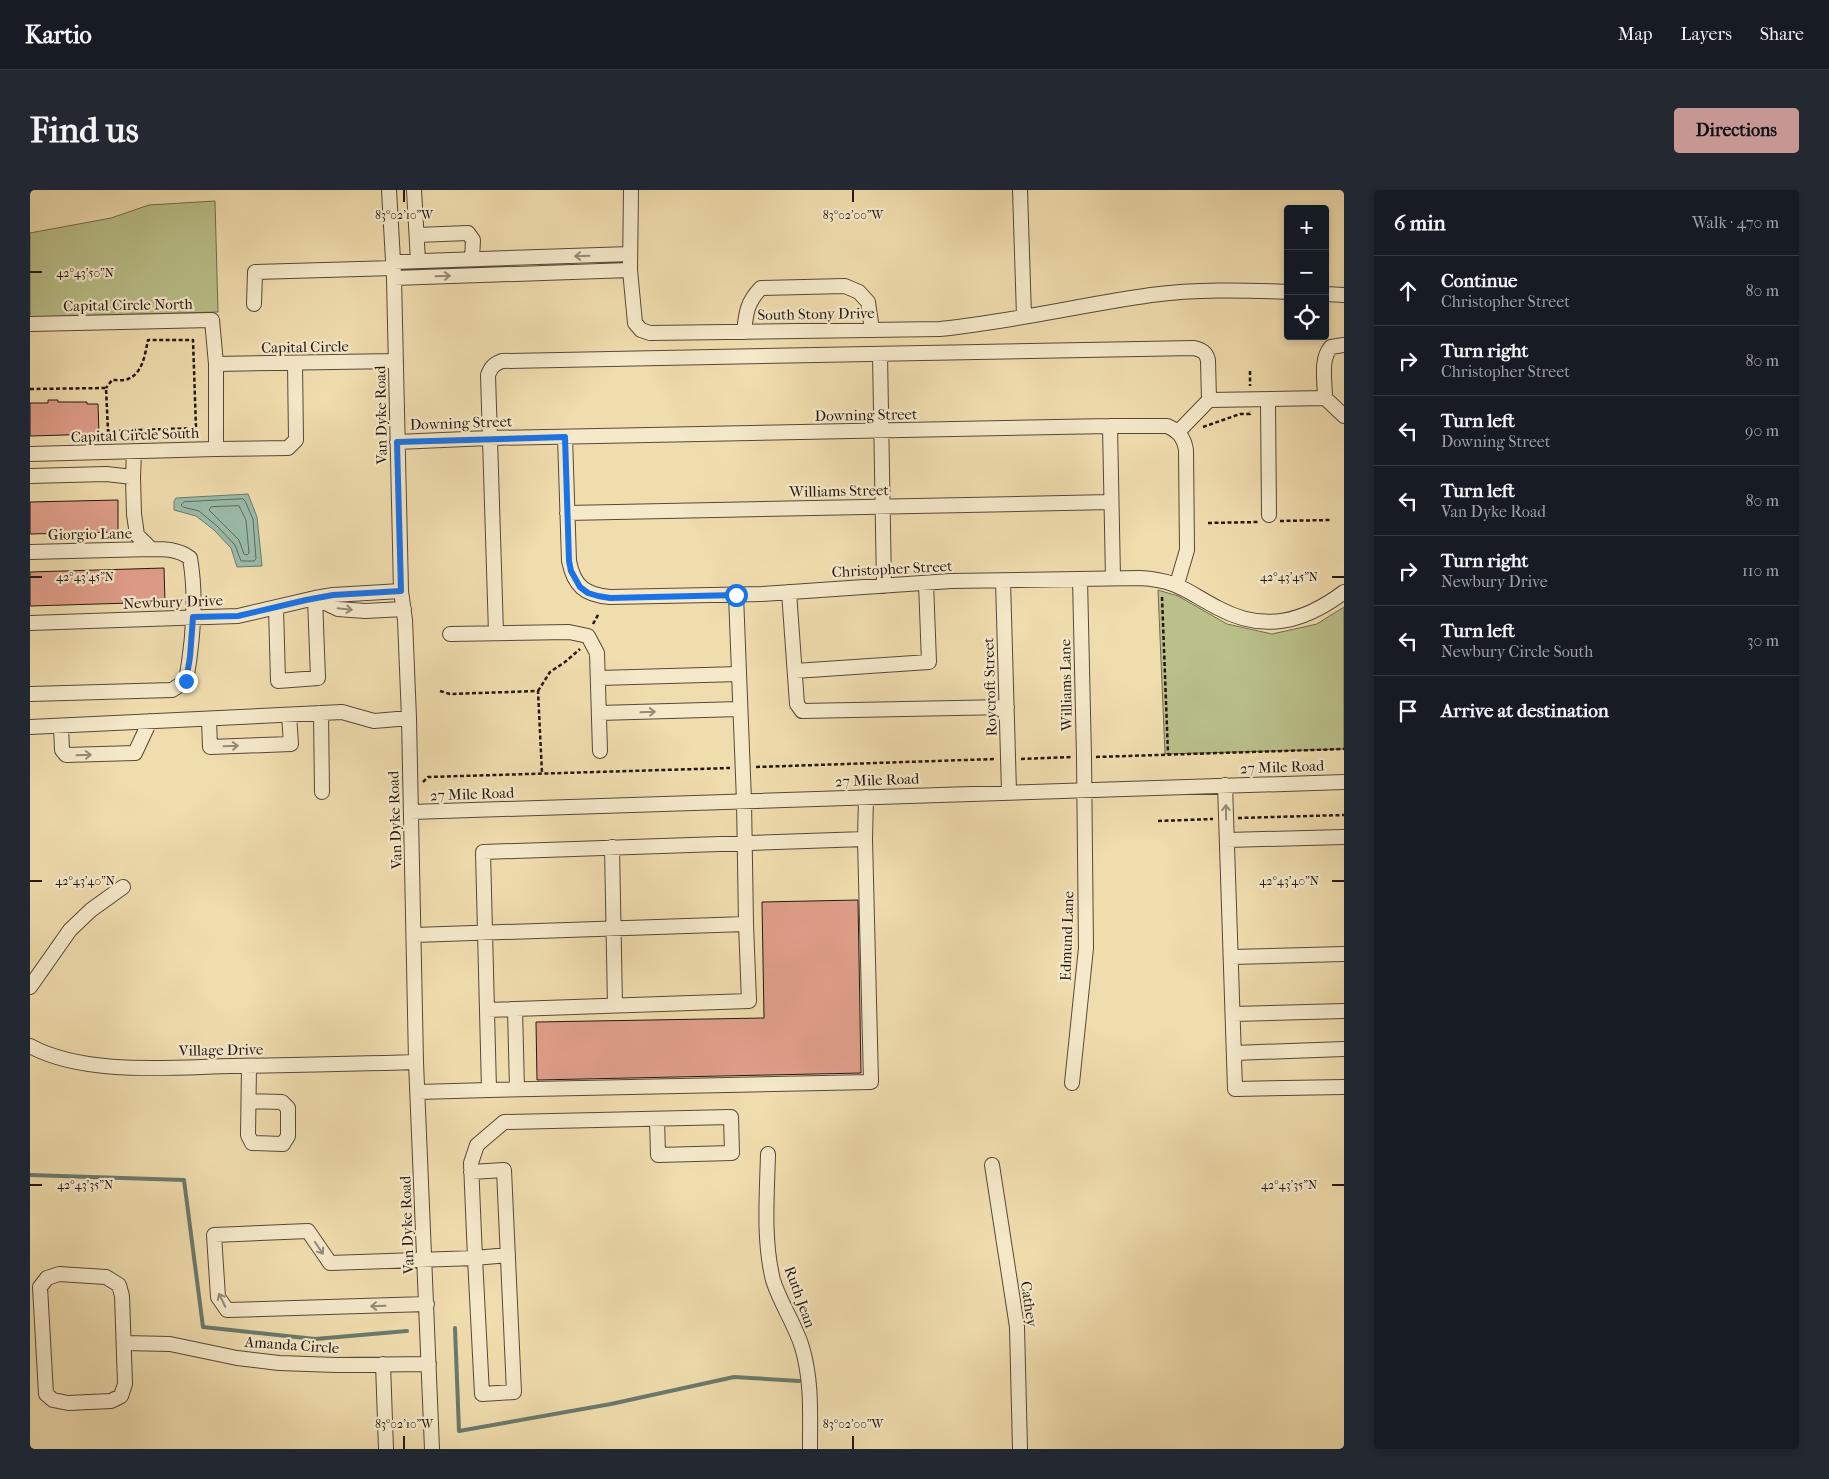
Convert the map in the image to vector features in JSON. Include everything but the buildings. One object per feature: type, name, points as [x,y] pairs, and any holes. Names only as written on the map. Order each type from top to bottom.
[{"type":"street","name":"Van Dyke Road","points":[[389,190],[394,269],[401,591],[404,609],[409,718],[416,1062],[432,1449]]},
{"type":"street","points":[[414,190],[418,261]]},
{"type":"street","name":"South Stony Drive","points":[[631,190],[630,270],[635,323],[641,330],[650,333],[940,329],[987,324],[1024,316],[1153,295],[1236,289],[1284,292]]},
{"type":"street","points":[[1020,190],[1024,316]]},
{"type":"street","points":[[417,235],[468,232],[473,240],[472,259]]},
{"type":"street","points":[[394,269],[418,261],[630,254]]},
{"type":"street","points":[[254,304],[254,272],[394,269],[630,270]]},
{"type":"street","points":[[744,332],[746,311],[753,296],[761,288],[845,286],[859,292],[868,302],[872,330]]},
{"type":"street","points":[[1329,294],[1344,295]]},
{"type":"street","name":"Capital Circle North","points":[[30,324],[212,320],[216,364]]},
{"type":"street","points":[[1325,398],[1326,352],[1331,347],[1344,345]]},
{"type":"street","points":[[496,633],[488,376],[490,369],[496,363],[502,361],[1194,348],[1202,350],[1208,360],[1209,400],[1178,432],[1183,438],[1186,450],[1188,538],[1185,561],[1177,584]]},
{"type":"street","points":[[880,354],[884,586]]},
{"type":"street","name":"Capital Circle","points":[[216,364],[396,361]]},
{"type":"street","points":[[216,449],[288,448],[296,440],[295,363]]},
{"type":"street","name":"Capital Circle South","points":[[30,454],[216,449],[216,364]]},
{"type":"street","points":[[1209,400],[1325,398],[1344,416]]},
{"type":"street","points":[[1268,400],[1269,515]]},
{"type":"street","name":"Downing Street","points":[[397,442],[489,438],[1160,425],[1168,426],[1178,432]]},
{"type":"street","points":[[1110,426],[1113,578]]},
{"type":"street","name":"Christopher Street","points":[[565,437],[569,561],[571,571],[580,587],[588,593],[610,598],[736,595],[926,583],[1153,578],[1177,584],[1230,614],[1272,622],[1286,621],[1312,613],[1344,592]]},
{"type":"street","points":[[134,451],[134,514],[137,535],[151,549]]},
{"type":"street","points":[[30,476],[106,474],[133,478]]},
{"type":"street","name":"Williams Street","points":[[567,513],[1111,502]]},
{"type":"street","name":"Giorgio Lane","points":[[30,552],[169,549],[183,553],[190,558],[194,580],[193,617]]},
{"type":"street","name":"Williams Lane","points":[[1080,579],[1084,790]]},
{"type":"street","name":"Roycroft Street","points":[[1003,581],[1009,792]]},
{"type":"street","points":[[795,671],[929,662],[926,583]]},
{"type":"street","name":"Newbury Drive","points":[[30,623],[238,616],[333,595],[401,591]]},
{"type":"street","points":[[789,592],[797,704],[802,711],[1007,707]]},
{"type":"street","points":[[488,1010],[749,1001],[736,595]]},
{"type":"street","points":[[276,608],[278,681],[318,678],[315,598],[338,609],[365,611],[404,609]]},
{"type":"street","points":[[30,694],[172,690],[186,681],[193,617]]},
{"type":"street","points":[[450,634],[569,632],[587,636],[597,653],[600,751]]},
{"type":"street","points":[[598,678],[739,674]]},
{"type":"street","points":[[599,713],[740,709]]},
{"type":"street","points":[[30,727],[342,712],[374,721],[409,718]]},
{"type":"street","points":[[321,713],[322,792]]},
{"type":"street","points":[[209,718],[210,747],[290,744],[289,715]]},
{"type":"street","points":[[60,726],[62,750],[66,755],[135,753],[150,721]]},
{"type":"street","name":"27 Mile Road","points":[[411,812],[1344,782]]},
{"type":"street","points":[[1226,785],[1235,1089],[1344,1087]]},
{"type":"street","name":"Edmund Lane","points":[[1072,1083],[1086,948],[1084,790]]},
{"type":"street","points":[[418,1092],[872,1082],[865,839],[866,797]]},
{"type":"street","points":[[1227,840],[1344,837]]},
{"type":"street","points":[[489,1090],[483,852],[865,839]]},
{"type":"street","points":[[612,848],[614,1006]]},
{"type":"street","points":[[30,987],[70,930],[91,910],[123,887]]},
{"type":"street","points":[[414,935],[746,924]]},
{"type":"street","points":[[1231,957],[1344,954]]},
{"type":"street","points":[[515,1009],[517,1089]]},
{"type":"street","points":[[1233,1014],[1344,1011]]},
{"type":"street","name":"Village Drive","points":[[30,1046],[79,1063],[136,1068],[416,1062]]},
{"type":"street","points":[[1234,1053],[1344,1049]]},
{"type":"street","points":[[249,1066],[249,1101]]},
{"type":"street","points":[[471,1172],[504,1170],[514,1392],[482,1394],[470,1162],[477,1146],[504,1122],[657,1118],[731,1117],[732,1153],[658,1155],[657,1118]]},
{"type":"street","name":"Ruth Jean","points":[[768,1154],[767,1206],[769,1250],[774,1281],[801,1346],[810,1381],[810,1449]]},
{"type":"street","name":"Cathey","points":[[992,1165],[1017,1327],[1020,1449]]},
{"type":"street","points":[[427,1304],[228,1310],[218,1297],[214,1236],[308,1231],[330,1263],[475,1258],[508,1255]]},
{"type":"street","points":[[59,1274],[106,1277],[119,1285],[122,1296],[124,1343],[125,1384],[121,1396],[111,1401],[68,1403],[53,1400],[46,1394],[40,1287],[47,1278],[59,1274]]},
{"type":"street","name":"Amanda Circle","points":[[124,1343],[170,1344],[237,1358],[279,1363],[429,1364]]},
{"type":"street","points":[[383,1364],[386,1449]]},
{"type":"path","points":[[148,340],[193,340],[196,428],[108,431],[106,388],[112,380],[127,380],[134,375],[141,365],[148,340]]},
{"type":"path","points":[[30,389],[106,388]]},
{"type":"path","points":[[1162,597],[1168,754]]},
{"type":"path","points":[[542,773],[538,691],[550,672],[579,651],[598,613]]},
{"type":"path","points":[[440,690],[450,694],[538,691]]},
{"type":"path","points":[[1017,759],[1344,749]]},
{"type":"path","points":[[751,767],[999,759]]},
{"type":"path","points":[[422,784],[428,776],[732,768]]},
{"type":"path","points":[[1231,819],[1344,815]]},
{"type":"path","points":[[1158,821],[1220,819]]},
{"type":"green space","points":[[215,201],[218,312],[30,317],[30,233],[111,218],[149,205]]},
{"type":"green space","points":[[1158,590],[1178,596],[1227,624],[1272,634],[1317,624],[1344,607],[1344,749],[1165,754]]},
{"type":"water","points":[[248,494],[257,517],[262,566],[237,567],[231,548],[214,530],[196,516],[174,510],[176,498]]},
{"type":"waterway","points":[[30,1175],[184,1180],[203,1327],[315,1339],[407,1331]]},
{"type":"waterway","points":[[455,1328],[459,1431],[611,1404],[734,1377],[799,1381]]},
{"type":"route","points":[[186,681],[193,617],[238,616],[333,595],[401,591],[397,442],[565,437],[569,561],[571,571],[580,587],[588,593],[610,598],[736,595]]}]
